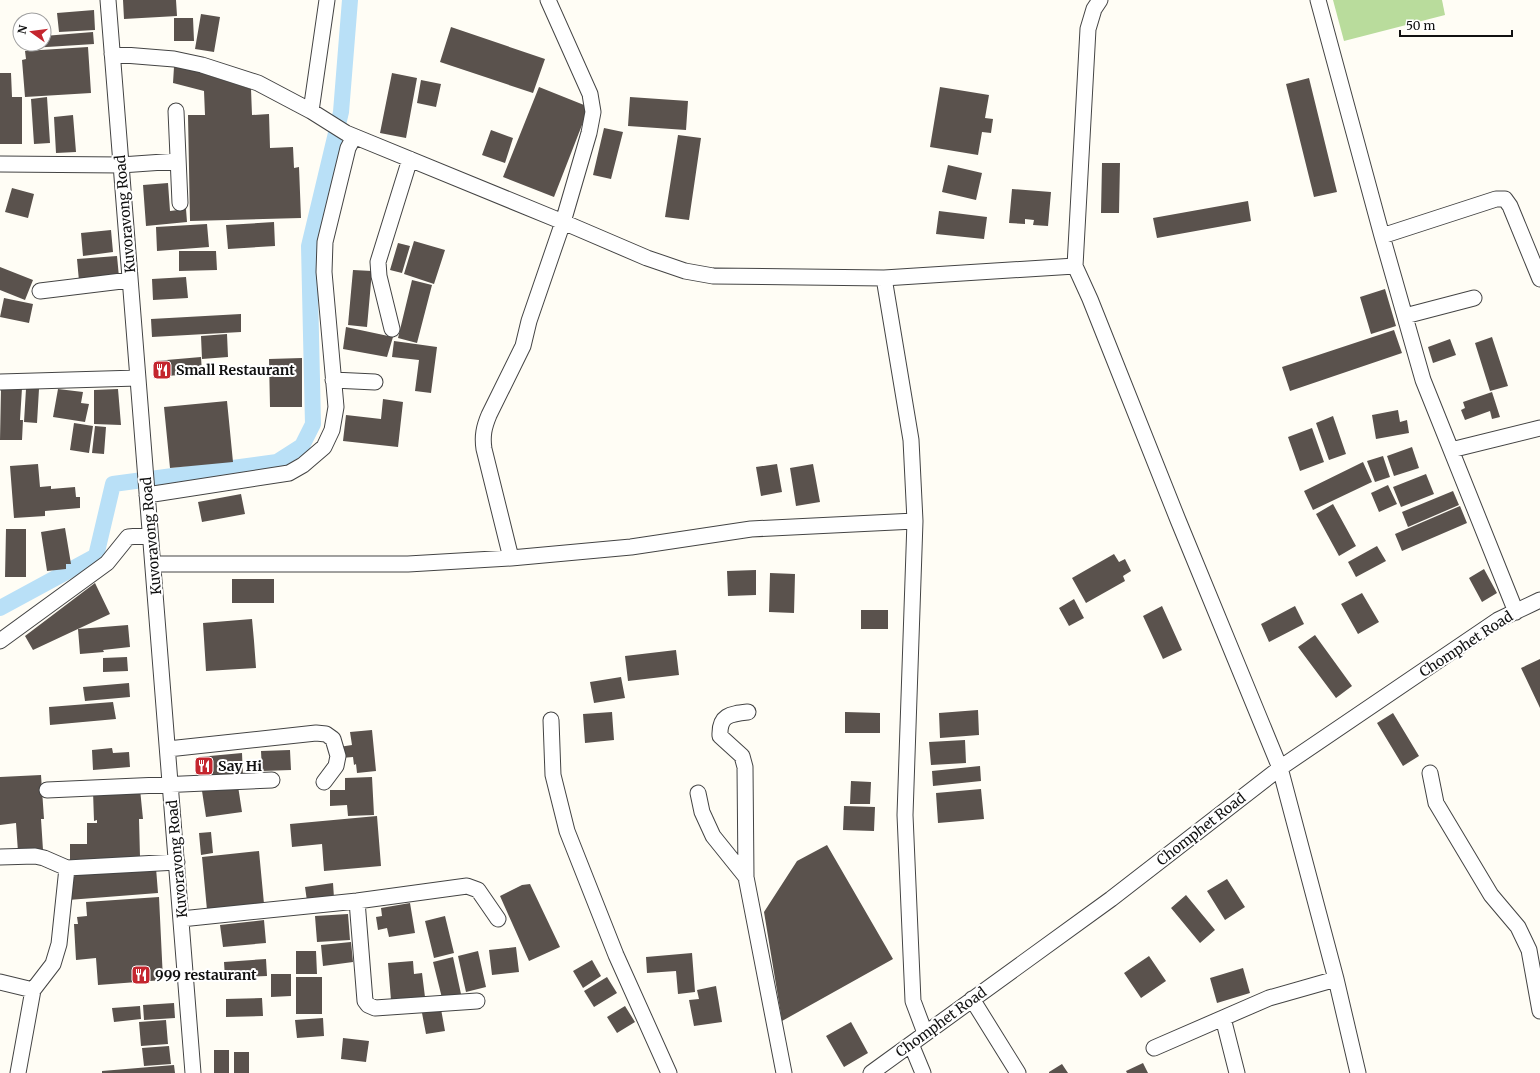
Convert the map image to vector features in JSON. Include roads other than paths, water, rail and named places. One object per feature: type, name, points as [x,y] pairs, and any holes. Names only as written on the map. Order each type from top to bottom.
[{"type":"street","name":"Kuvoravong Road","points":[[108,0],[193,1073]]},
{"type":"street","points":[[311,111],[327,0]]},
{"type":"street","points":[[511,558],[482,436],[484,426],[489,415],[523,346],[563,222],[589,133],[593,112],[590,94],[548,0]]},
{"type":"street","points":[[1100,0],[1094,9],[1088,29],[1075,266],[1093,306],[1178,520],[1280,768],[1336,979],[1358,1073]]},
{"type":"street","points":[[1318,0],[1423,380],[1516,612]]},
{"type":"street","points":[[112,54],[174,59],[202,64],[258,83],[311,111],[326,122],[350,135],[647,258],[685,271],[713,276],[884,278],[1075,266]]},
{"type":"street","points":[[176,111],[180,203]]},
{"type":"street","points":[[147,492],[289,473],[302,465],[324,447],[332,430],[336,407],[324,272],[325,242],[350,135]]},
{"type":"street","points":[[392,329],[379,276],[378,262],[410,159]]},
{"type":"street","points":[[0,164],[121,165],[178,161]]},
{"type":"street","points":[[1382,236],[1496,199],[1505,199],[1510,206],[1540,279]]},
{"type":"street","points":[[884,278],[911,440],[915,521],[905,815],[913,1000],[925,1033]]},
{"type":"street","points":[[40,291],[130,280]]},
{"type":"street","points":[[1405,316],[1474,298]]},
{"type":"street","points":[[0,382],[138,378]]},
{"type":"street","points":[[333,380],[375,382]]},
{"type":"street","points":[[1451,450],[1540,428]]},
{"type":"street","points":[[153,564],[408,564],[511,558],[631,548],[751,529],[915,521]]},
{"type":"street","points":[[0,641],[107,563],[128,537],[150,535]]},
{"type":"street","name":"Chomphet Road","points":[[871,1073],[1111,899],[1280,768],[1498,620],[1540,600]]},
{"type":"street","points":[[748,712],[732,714],[722,721],[720,736],[742,756],[745,767],[746,877],[784,1073]]},
{"type":"street","points":[[551,720],[553,775],[567,831],[616,955],[669,1073]]},
{"type":"street","points":[[168,748],[316,733],[326,734],[333,739],[338,756],[336,766],[324,782]]},
{"type":"street","points":[[1430,773],[1436,803],[1490,894],[1518,927],[1529,950],[1540,1011]]},
{"type":"street","points":[[47,790],[272,780]]},
{"type":"street","points":[[698,794],[702,812],[713,836],[746,877]]},
{"type":"street","points":[[0,857],[36,856],[67,868],[177,862]]},
{"type":"street","points":[[18,1073],[33,990],[53,964],[59,944],[67,868]]},
{"type":"street","points":[[181,919],[357,902],[468,886],[478,890],[498,919]]},
{"type":"street","points":[[357,902],[365,1001],[368,1005],[375,1008],[477,1001]]},
{"type":"street","points":[[1154,1048],[1269,998],[1336,979]]},
{"type":"street","points":[[0,982],[33,990]]},
{"type":"street","points":[[972,999],[1018,1073]]},
{"type":"street","points":[[1223,1018],[1237,1073]]},
{"type":"street","points":[[911,1044],[924,1073]]},
{"type":"waterway","points":[[0,608],[96,556],[113,484],[277,462],[302,446],[313,424],[309,246],[341,112],[350,0]]},
{"type":"place","name":"Small Restaurant","points":[[162,370]]},
{"type":"place","name":"Say Hi","points":[[204,766]]},
{"type":"place","name":"999 restaurant","points":[[141,975]]}]
